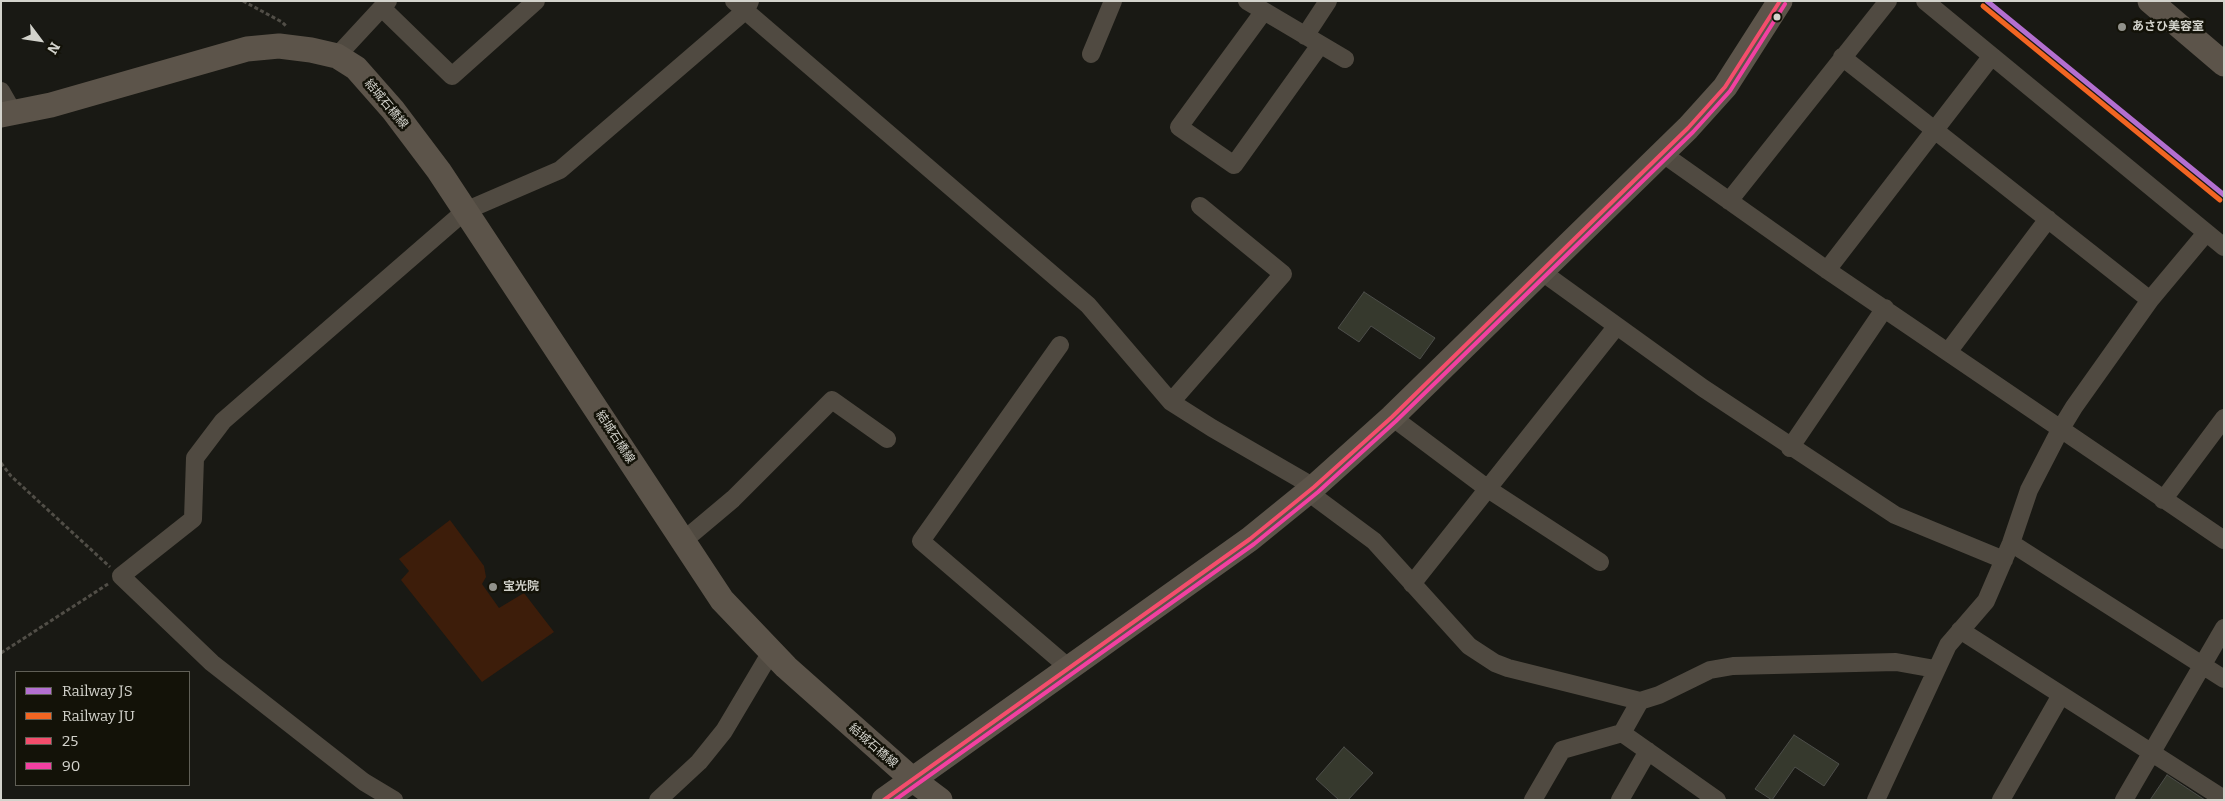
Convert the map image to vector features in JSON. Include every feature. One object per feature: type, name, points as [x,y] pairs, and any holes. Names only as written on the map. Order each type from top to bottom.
[{"type":"main road","points":[[884,800],[1250,539],[1311,490],[1392,417],[1663,154],[1725,87],[1780,1]]},
{"type":"main road","points":[[2150,1],[2224,64]]},
{"type":"main road","name":"結城石橋線","points":[[7,114],[51,105],[247,49],[279,46],[311,50],[337,56],[356,68],[393,110],[439,171],[722,600],[771,652],[833,710],[912,780],[940,800]]},
{"type":"street","points":[[337,56],[385,4],[452,76],[536,1]]},
{"type":"street","points":[[1090,54],[1113,1]]},
{"type":"street","points":[[1247,1],[1345,59]]},
{"type":"street","points":[[1264,11],[1179,127],[1234,165],[1312,40],[1328,1]]},
{"type":"street","points":[[1729,201],[1888,1]]},
{"type":"street","points":[[1925,1],[2224,247]]},
{"type":"street","points":[[394,800],[364,782],[212,663],[121,576],[193,519],[195,458],[223,421],[465,211],[560,170],[743,4],[1088,305],[1171,402],[1311,490],[1374,541],[1469,646],[1495,663],[1640,701],[1710,670],[1733,666],[1896,662],[1935,670]]},
{"type":"street","points":[[1842,57],[1935,128],[2150,300]]},
{"type":"street","points":[[1827,270],[1991,57]]},
{"type":"street","points":[[1,91],[7,114]]},
{"type":"street","points":[[1663,154],[1827,270],[2224,540]]},
{"type":"street","points":[[1171,402],[1283,274],[1200,206]]},
{"type":"street","points":[[1948,352],[2048,219]]},
{"type":"street","points":[[1876,800],[1948,645],[1986,602],[2011,543],[2029,490],[2060,430],[2074,407],[2150,300],[2206,233]]},
{"type":"street","points":[[1542,272],[1616,327],[1790,448],[1895,515],[2004,560]]},
{"type":"street","points":[[1790,448],[1885,308]]},
{"type":"street","points":[[1412,584],[1616,327]]},
{"type":"street","points":[[1060,345],[921,541],[1069,668]]},
{"type":"street","points":[[683,541],[733,499],[832,400],[887,439]]},
{"type":"street","points":[[1392,417],[1488,489],[1600,562]]},
{"type":"street","points":[[2163,500],[2224,418]]},
{"type":"street","points":[[2011,543],[2224,679]]},
{"type":"street","points":[[2124,800],[2224,628]]},
{"type":"street","points":[[1960,630],[2224,799]]},
{"type":"street","points":[[658,800],[699,762],[724,731],[771,652]]},
{"type":"street","points":[[2001,800],[2061,695]]},
{"type":"street","points":[[1533,800],[1562,750],[1622,734],[1640,701]]},
{"type":"street","points":[[1622,734],[1709,797]]},
{"type":"street","points":[[1620,800],[1648,751]]},
{"type":"path","points":[[242,1],[282,22],[311,50]]},
{"type":"path","points":[[1,463],[11,476],[121,576],[1,652]]},
{"type":"shaded area","points":[[450,520],[484,566],[486,577],[482,584],[499,608],[524,593],[554,632],[482,682],[401,580],[409,571],[399,559]]},
{"type":"building","points":[[1364,292],[1435,338],[1420,359],[1371,326],[1359,342],[1338,328]]},
{"type":"building","points":[[1794,735],[1839,764],[1824,786],[1795,767],[1772,800],[1755,789]]},
{"type":"building","points":[[1344,747],[1373,773],[1348,800],[1339,800],[1316,779]]},
{"type":"building","points":[[2167,775],[2205,800],[2150,800]]},
{"type":"rail line","name":"JS","points":[[1987,1],[2224,195]]},
{"type":"rail line","name":"JU","points":[[1983,6],[2220,200]]},
{"type":"transit line","name":"25","points":[[884,800],[1250,539],[1314,487],[1392,417],[1688,128],[1725,87],[1780,1]]},
{"type":"transit line","name":"90","points":[[895,800],[1254,544],[1318,492],[1396,421],[1693,132],[1730,91],[1785,4]]},
{"type":"place","name":"あさひ美容室","points":[[2122,27]]},
{"type":"place","name":"宝光院","points":[[493,587]]}]
